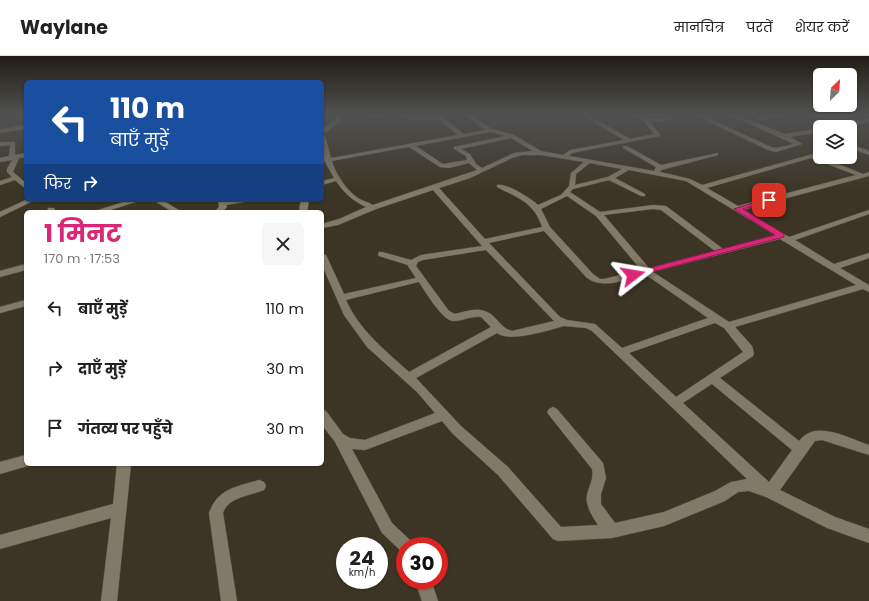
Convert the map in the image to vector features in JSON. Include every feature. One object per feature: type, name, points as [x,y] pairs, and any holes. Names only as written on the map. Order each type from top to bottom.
[{"type":"street","points":[[327,160],[437,140]]},
{"type":"street","points":[[481,170],[473,165],[468,155],[456,148],[491,140]]},
{"type":"street","points":[[520,140],[541,153]]},
{"type":"street","points":[[622,140],[659,170]]},
{"type":"street","points":[[564,156],[570,152],[642,140]]},
{"type":"street","points":[[751,140],[773,150],[798,144],[792,140]]},
{"type":"street","points":[[0,144],[14,143],[14,157],[8,170],[24,185]]},
{"type":"street","points":[[410,145],[442,166],[471,161]]},
{"type":"street","points":[[785,148],[863,176],[869,181]]},
{"type":"street","points":[[857,149],[869,153]]},
{"type":"street","points":[[324,151],[331,169],[350,195],[372,207]]},
{"type":"street","points":[[324,226],[340,222],[372,207],[481,170],[512,154],[528,152],[541,153],[629,168],[659,170],[688,180],[866,288]]},
{"type":"street","points":[[659,170],[716,154]]},
{"type":"street","points":[[0,160],[24,155]]},
{"type":"street","points":[[701,187],[813,156]]},
{"type":"street","points":[[569,191],[573,183],[573,174],[589,161]]},
{"type":"street","points":[[537,208],[559,199],[569,191],[610,178],[629,168]]},
{"type":"street","points":[[324,171],[331,169]]},
{"type":"street","points":[[737,209],[863,176]]},
{"type":"street","points":[[0,184],[16,178]]},
{"type":"street","points":[[610,178],[643,195]]},
{"type":"street","points":[[324,182],[338,179]]},
{"type":"street","points":[[499,186],[527,200],[537,208],[541,212],[546,228],[590,276],[597,281],[604,282],[722,252],[785,238],[869,212]]},
{"type":"street","points":[[434,187],[462,220],[562,323]]},
{"type":"street","points":[[569,191],[598,214],[648,272],[716,320],[728,326],[748,349],[749,353],[675,403]]},
{"type":"street","points":[[0,215],[27,202]]},
{"type":"street","points":[[111,210],[133,202]]},
{"type":"street","points":[[164,202],[175,210]]},
{"type":"street","points":[[598,214],[653,207],[664,208],[722,252]]},
{"type":"street","points":[[382,254],[412,263],[421,258],[485,244],[546,228]]},
{"type":"street","points":[[833,267],[869,254]]},
{"type":"street","points":[[324,260],[347,313],[371,344],[421,389],[456,430],[503,471],[558,534],[612,531],[664,519],[720,496],[736,486],[749,485],[770,492],[832,523],[869,536]]},
{"type":"street","points":[[412,263],[412,266],[421,279],[449,316],[458,318],[473,313],[484,314],[502,332],[512,334],[562,323],[574,325],[588,324],[593,327],[770,492]]},
{"type":"street","points":[[0,274],[24,268]]},
{"type":"street","points":[[341,298],[421,279]]},
{"type":"street","points":[[728,326],[866,288]]},
{"type":"street","points":[[0,310],[24,304]]},
{"type":"street","points":[[621,352],[716,320]]},
{"type":"street","points":[[408,377],[497,328]]},
{"type":"street","points":[[712,378],[800,449]]},
{"type":"street","points":[[553,412],[598,467],[601,477],[594,496],[594,506],[612,531]]},
{"type":"street","points":[[341,441],[352,445],[365,445],[443,415]]},
{"type":"street","points":[[324,417],[333,433],[341,441],[387,528],[396,537]]},
{"type":"street","points":[[770,492],[800,449],[812,436],[822,435],[869,450]]},
{"type":"street","points":[[0,468],[24,462]]},
{"type":"street","points":[[109,601],[124,466]]},
{"type":"street","points":[[229,601],[216,513],[217,507],[221,501],[229,496],[259,486]]},
{"type":"street","points":[[0,542],[119,509]]},
{"type":"street","points":[[426,589],[430,601]]},
{"type":"route","points":[[633,275],[781,236],[737,209],[769,200]]}]
